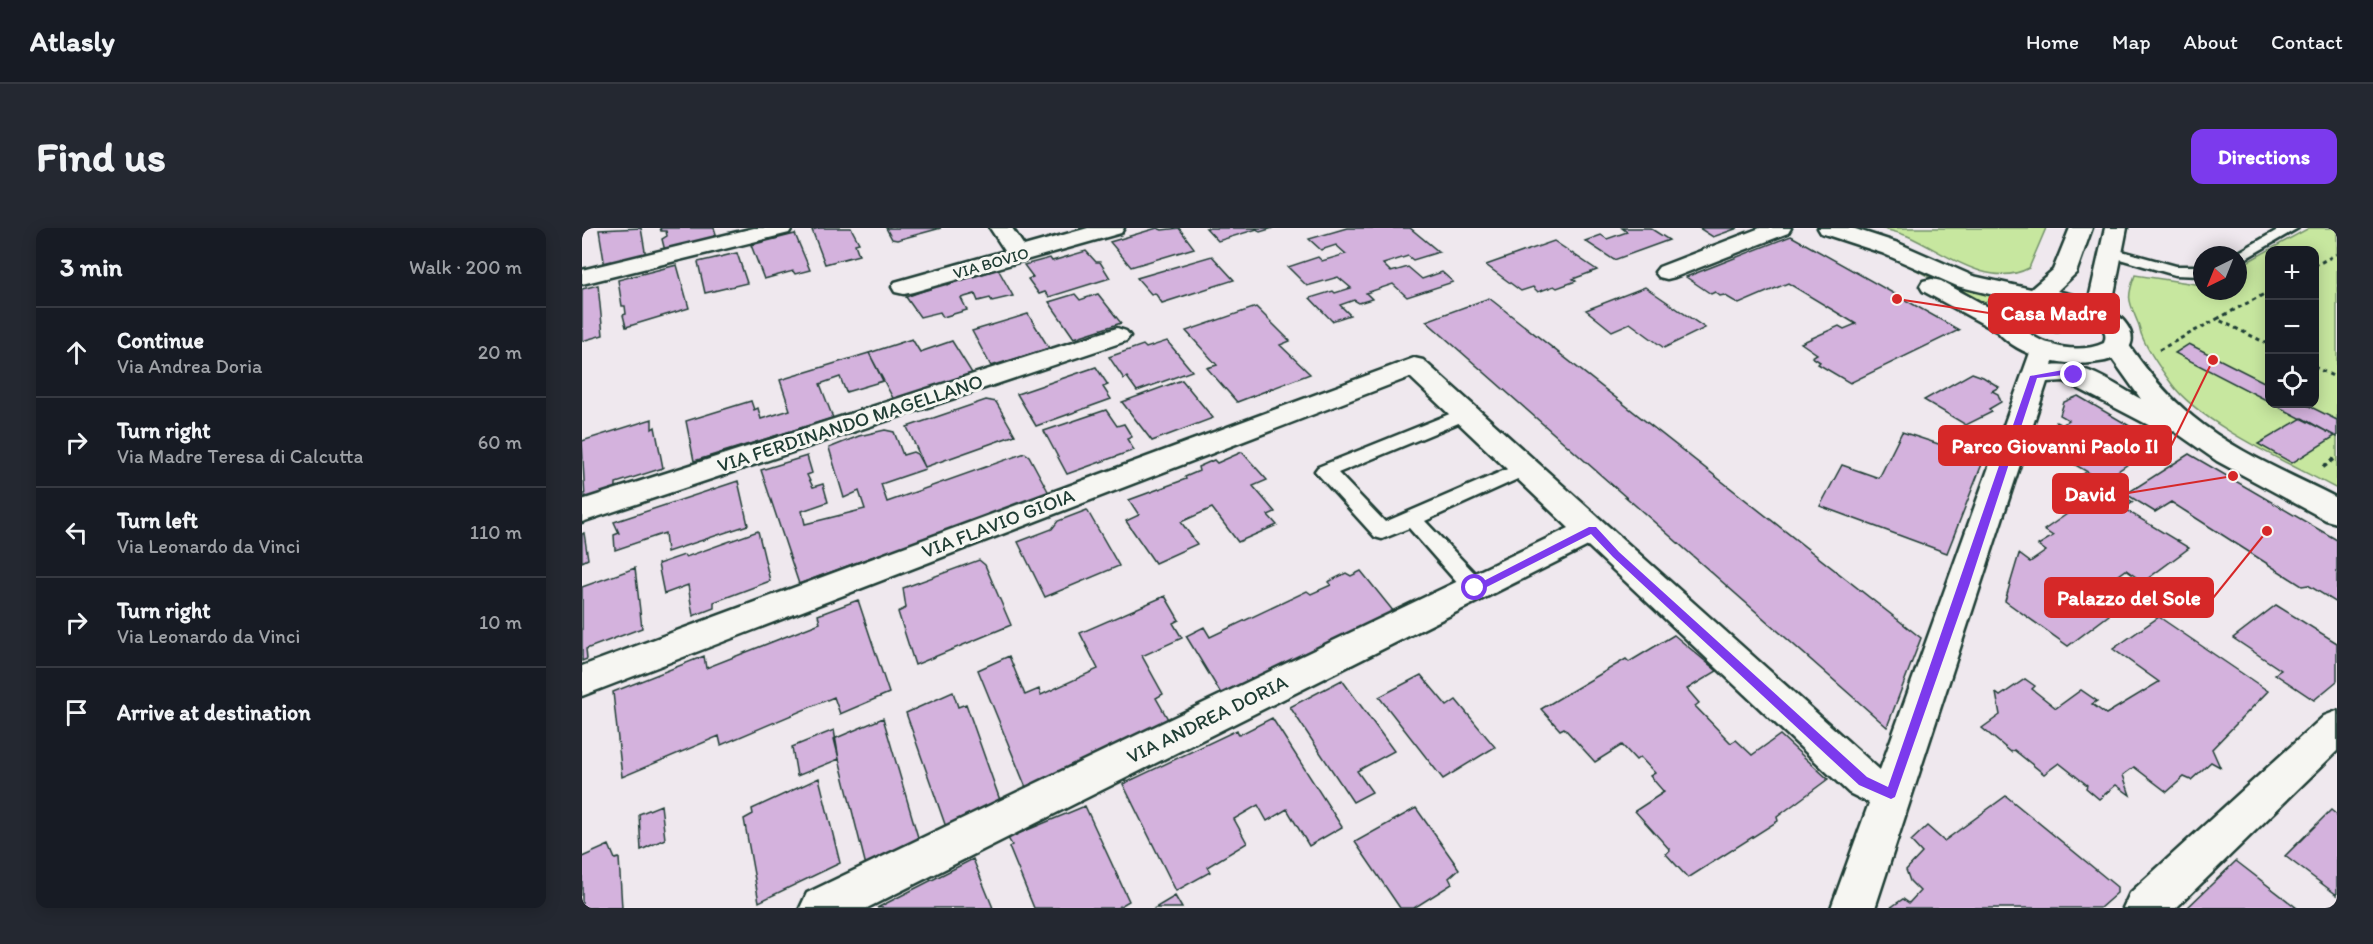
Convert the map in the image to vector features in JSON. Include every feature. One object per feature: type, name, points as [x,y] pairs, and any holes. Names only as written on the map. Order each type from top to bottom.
[{"type":"street","points":[[582,278],[781,228]]},
{"type":"street","points":[[1001,228],[1019,255]]},
{"type":"street","name":"VIA BOVIO","points":[[904,287],[1019,255],[1071,233],[1113,228]]},
{"type":"street","points":[[1667,272],[1780,228]]},
{"type":"street","points":[[1827,228],[1864,238],[1965,281],[2032,296],[2069,300],[2098,312],[2117,330],[2119,339],[2117,347],[2110,352],[2088,357],[2058,354],[2039,363],[1853,908]]},
{"type":"street","points":[[1827,228],[2005,326],[2020,339],[2039,363],[2074,375],[2337,512]]},
{"type":"street","points":[[2005,326],[2001,318],[2001,310],[2006,303],[2032,296],[2064,273],[2081,228]]},
{"type":"street","points":[[2098,312],[2116,228]]},
{"type":"street","name":"VIA FERDINANDO MAGELLANO","points":[[582,511],[1117,336]]},
{"type":"street","points":[[2117,347],[2146,388],[2210,444]]},
{"type":"street","name":"VIA FLAVIO GIOIA","points":[[582,681],[1414,366],[1467,413]]},
{"type":"street","points":[[1467,413],[1625,563],[1863,781],[1891,794]]},
{"type":"street","name":"VIA ANDREA DORIA","points":[[822,908],[1592,530]]},
{"type":"street","points":[[2145,908],[2337,727]]},
{"type":"lane","points":[[2247,254],[2291,228]]},
{"type":"lane","points":[[2111,252],[2175,270],[2193,271]]},
{"type":"lane","points":[[1467,413],[1325,471],[1382,532],[1526,468]]},
{"type":"lane","points":[[1412,519],[1475,588]]},
{"type":"path","points":[[2319,263],[2337,254]]},
{"type":"path","points":[[2157,351],[2265,294]]},
{"type":"path","points":[[2217,319],[2265,343]]},
{"type":"path","points":[[2319,369],[2337,378]]},
{"type":"green space","points":[[1880,228],[2046,228],[2029,268],[2014,273],[1999,274],[1969,267],[1908,236]]},
{"type":"green space","points":[[2309,228],[2337,228],[2337,489],[2224,428],[2185,398],[2155,360],[2141,334],[2130,300],[2130,290],[2135,275],[2193,284],[2193,300],[2247,300],[2247,262],[2265,252],[2265,408],[2319,408],[2319,246],[2276,246]]},
{"type":"green space","points":[[1913,268],[1960,287],[1995,294],[1982,306]]},
{"type":"building","points":[[641,228],[646,257],[605,267],[599,230]]},
{"type":"building","points":[[660,228],[714,228],[717,237],[665,251],[662,239],[667,236],[666,231],[661,231]]},
{"type":"building","points":[[851,228],[859,243],[855,244],[859,255],[825,264],[812,230]]},
{"type":"building","points":[[886,228],[941,228],[897,240],[892,239]]},
{"type":"building","points":[[1157,228],[1162,230],[1179,228],[1194,248],[1131,267],[1110,242]]},
{"type":"building","points":[[1206,228],[1273,228],[1260,232],[1257,229],[1218,241]]},
{"type":"building","points":[[1347,228],[1410,228],[1439,252],[1413,260],[1408,256],[1383,264],[1391,272],[1408,267],[1422,279],[1442,272],[1453,282],[1407,297],[1393,284],[1366,293],[1372,299],[1359,303],[1354,300],[1340,305],[1350,315],[1332,321],[1310,298],[1351,288],[1338,277],[1307,286],[1288,267],[1318,257],[1322,261],[1346,254],[1336,245],[1321,250],[1309,239]]},
{"type":"building","points":[[1622,228],[1650,228],[1669,240],[1614,260],[1585,241],[1601,235],[1607,239],[1627,232]]},
{"type":"building","points":[[1699,228],[1738,228],[1713,237]]},
{"type":"building","points":[[795,234],[810,270],[795,274],[793,271],[764,279],[751,245]]},
{"type":"building","points":[[1791,236],[1959,330],[1850,383],[1818,364],[1820,362],[1812,357],[1817,354],[1801,343],[1839,326],[1844,329],[1856,324],[1788,283],[1739,304],[1724,295],[1720,296],[1715,292],[1711,294],[1686,277]]},
{"type":"building","points":[[1554,241],[1597,270],[1573,279],[1576,281],[1538,292],[1533,287],[1521,291],[1486,265]]},
{"type":"building","points":[[1086,251],[1096,262],[1100,262],[1110,278],[1049,297],[1045,292],[1039,294],[1028,279],[1033,277],[1024,265],[1050,258],[1052,261]]},
{"type":"building","points":[[737,253],[747,283],[705,293],[698,262]]},
{"type":"building","points":[[1212,256],[1234,280],[1162,303],[1155,293],[1151,294],[1137,278]]},
{"type":"building","points":[[677,265],[689,308],[626,327],[623,315],[626,314],[625,306],[622,306],[618,280]]},
{"type":"building","points":[[998,269],[1013,296],[992,301],[990,298],[978,301],[975,294],[961,298],[967,310],[943,317],[940,312],[920,317],[906,297],[945,283],[947,285]]},
{"type":"building","points":[[598,285],[603,335],[582,341],[582,289]]},
{"type":"building","points":[[1645,287],[1705,328],[1664,348],[1630,323],[1612,331],[1586,310]]},
{"type":"building","points":[[1075,294],[1080,300],[1098,294],[1121,323],[1074,338],[1049,302]]},
{"type":"building","points":[[1489,298],[1921,638],[1887,727],[1426,321]]},
{"type":"building","points":[[1256,307],[1290,341],[1280,345],[1310,374],[1237,402],[1207,368],[1217,365],[1186,331]]},
{"type":"building","points":[[1028,314],[1049,348],[991,366],[972,331]]},
{"type":"building","points":[[912,339],[920,352],[952,341],[972,373],[894,400],[869,353]]},
{"type":"building","points":[[1167,341],[1192,371],[1137,391],[1127,377],[1124,379],[1109,357],[1143,345],[1146,348]]},
{"type":"building","points":[[2189,344],[2265,382],[2265,399],[2175,353]]},
{"type":"building","points":[[869,353],[883,381],[846,392],[840,377],[820,384],[833,418],[694,461],[686,421],[751,401],[754,410],[758,408],[761,419],[790,410],[780,380]]},
{"type":"building","points":[[1096,367],[1108,385],[1103,387],[1111,399],[1036,426],[1017,394]]},
{"type":"building","points":[[1972,373],[1999,387],[1992,391],[1998,394],[2001,402],[1989,409],[1992,412],[1966,425],[1924,400]]},
{"type":"building","points":[[1182,380],[1213,418],[1152,441],[1122,402]]},
{"type":"building","points":[[2078,396],[2159,443],[2103,481],[2048,449],[2056,422],[2062,425],[2069,420],[2060,415],[2064,402]]},
{"type":"building","points":[[986,400],[996,402],[1015,435],[925,467],[907,427]]},
{"type":"building","points":[[2281,408],[2313,408],[2337,420],[2337,437]]},
{"type":"building","points":[[1106,410],[1117,426],[1124,424],[1132,437],[1127,439],[1134,450],[1067,474],[1044,431]]},
{"type":"building","points":[[2302,418],[2335,436],[2292,463],[2258,444]]},
{"type":"building","points":[[652,419],[652,429],[655,427],[663,468],[616,483],[616,489],[585,500],[582,441]]},
{"type":"building","points":[[885,430],[894,432],[903,455],[913,452],[917,454],[925,469],[881,484],[887,502],[1025,453],[1029,456],[1049,493],[882,559],[880,554],[799,584],[761,470],[807,456],[812,473],[807,475],[813,487],[823,484],[828,502],[802,511],[805,524],[865,509],[859,491],[844,498],[829,448],[859,436]]},
{"type":"building","points":[[1902,432],[1984,459],[1947,553],[1820,506],[1842,465],[1879,478]]},
{"type":"building","points":[[1242,452],[1267,480],[1253,486],[1275,512],[1268,515],[1277,525],[1238,542],[1212,508],[1181,522],[1197,544],[1155,563],[1126,521],[1139,515],[1129,500],[1186,479],[1185,477],[1199,471],[1198,467],[1214,460],[1217,463]]},
{"type":"building","points":[[2189,454],[2337,540],[2337,603],[2308,585],[2302,586],[2171,502],[2155,512],[2126,494]]},
{"type":"building","points":[[2085,473],[2133,502],[2124,509],[2189,548],[2143,582],[2126,570],[2086,599],[2109,615],[2068,646],[2005,601],[2019,554],[2030,562],[2046,551],[2038,545],[2053,536],[2044,530],[2067,514],[2057,506],[2077,493],[2067,484]]},
{"type":"building","points":[[738,481],[748,525],[667,552],[665,533],[615,550],[614,535],[619,533],[614,522]]},
{"type":"building","points":[[1087,510],[1119,566],[1045,597],[1018,542],[1052,529],[1058,521]]},
{"type":"building","points":[[758,531],[770,581],[714,602],[714,608],[693,616],[688,585],[664,594],[658,564],[684,555],[686,557]]},
{"type":"building","points":[[584,533],[588,559],[582,562],[582,534]]},
{"type":"building","points":[[979,560],[985,565],[1011,625],[915,665],[898,612],[906,608],[903,588]]},
{"type":"building","points":[[635,568],[642,628],[586,649],[587,659],[582,661],[582,587]]},
{"type":"building","points":[[1361,571],[1394,612],[1223,697],[1186,636],[1204,627],[1210,637],[1307,591],[1311,594],[1331,585],[1328,582],[1346,573],[1351,576]]},
{"type":"building","points":[[1165,596],[1179,620],[1173,623],[1182,638],[1142,656],[1163,694],[1156,698],[1169,721],[1027,790],[978,670],[1009,656],[1025,695],[1039,689],[1041,695],[1098,669],[1080,633]]},
{"type":"building","points":[[858,600],[889,693],[840,714],[834,697],[721,745],[719,736],[622,777],[613,692],[704,656],[706,668],[820,623],[818,615]]},
{"type":"building","points":[[2276,605],[2337,643],[2337,681],[2314,700],[2275,674],[2281,670],[2233,638]]},
{"type":"building","points":[[2159,617],[2268,691],[2212,749],[2220,767],[2211,762],[2191,780],[2184,777],[2167,792],[2134,767],[2123,775],[2130,795],[2116,785],[2099,799],[2086,788],[2087,785],[2059,763],[2044,774],[2014,750],[2011,752],[1982,728],[2000,715],[1996,693],[2000,696],[2025,679],[2035,686],[2032,689],[2056,708],[2081,690],[2097,701],[2092,704],[2106,714],[2159,682],[2113,649]]},
{"type":"building","points":[[1674,635],[1717,671],[1687,689],[1699,703],[1695,706],[1731,743],[1736,740],[1752,755],[1780,735],[1828,779],[1777,817],[1778,821],[1688,878],[1666,854],[1670,850],[1635,811],[1664,792],[1650,776],[1655,773],[1640,757],[1636,760],[1622,745],[1595,762],[1564,728],[1560,730],[1541,709],[1626,659],[1629,662]]},
{"type":"building","points":[[1421,675],[1447,706],[1456,700],[1495,747],[1443,779],[1379,697]]},
{"type":"building","points":[[1342,680],[1394,751],[1357,771],[1372,792],[1353,802],[1290,707]]},
{"type":"building","points":[[953,692],[958,707],[966,704],[1001,803],[947,830],[906,713]]},
{"type":"building","points":[[883,718],[920,844],[866,866],[834,739]]},
{"type":"building","points":[[1272,718],[1342,827],[1309,846],[1287,809],[1267,821],[1258,805],[1234,819],[1247,843],[1207,867],[1210,872],[1176,891],[1123,784],[1237,730],[1239,735]]},
{"type":"building","points":[[834,730],[839,759],[797,776],[792,747]]},
{"type":"building","points":[[819,778],[840,863],[759,902],[744,819],[753,814],[752,809]]},
{"type":"building","points":[[2006,796],[2117,887],[2117,893],[2100,908],[1890,908],[1903,899],[1909,903],[1920,891],[1910,881],[1906,870],[1922,853],[1911,841],[1927,826],[1944,841]]},
{"type":"building","points":[[661,805],[665,839],[641,850],[639,814]]},
{"type":"building","points":[[1085,806],[1129,901],[1117,908],[1034,908],[1009,847],[1012,845],[1008,838]]},
{"type":"building","points":[[1416,808],[1459,869],[1449,878],[1452,884],[1414,908],[1400,908],[1355,842]]},
{"type":"building","points":[[2331,810],[2337,815],[2337,895],[2285,856]]},
{"type":"building","points":[[609,845],[615,859],[619,858],[622,908],[582,908],[582,857]]},
{"type":"building","points":[[973,859],[993,908],[877,908]]},
{"type":"building","points":[[2236,861],[2297,908],[2187,908]]},
{"type":"building","points":[[1175,896],[1182,908],[1155,908]]},
{"type":"place","name":"Casa Madre","points":[[1897,299]]},
{"type":"place","name":"Parco Giovanni Paolo II","points":[[2213,360]]},
{"type":"place","name":"David","points":[[2233,476]]},
{"type":"place","name":"Palazzo del Sole","points":[[2267,531]]},
{"type":"route","points":[[1475,588],[1592,530],[1616,555],[1863,781],[1891,794],[2034,376],[2063,372],[2074,375]]}]
